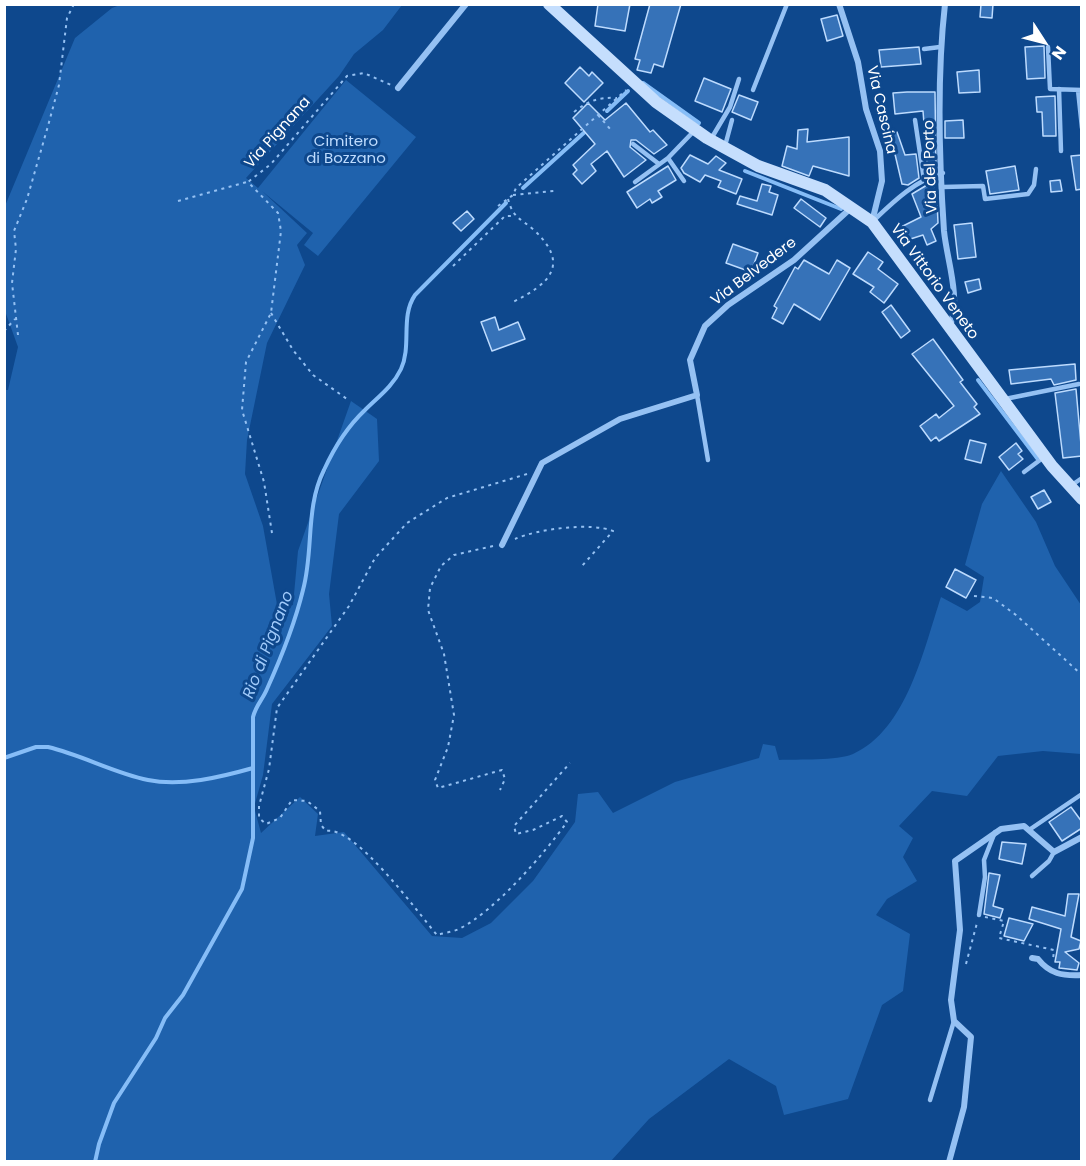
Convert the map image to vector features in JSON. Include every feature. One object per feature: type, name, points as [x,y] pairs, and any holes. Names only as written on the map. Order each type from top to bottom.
[{"type":"street","points":[[398,88],[466,4]]},
{"type":"street","name":"Via Vittorio Veneto","points":[[549,4],[656,102],[695,130],[758,166],[825,190],[872,222],[1044,457],[1082,499]]},
{"type":"street","name":"Via Cascina","points":[[839,4],[858,62],[866,109],[880,151],[882,181],[872,222]]},
{"type":"street","name":"Via del Porto","points":[[945,4],[940,47],[944,231],[955,309],[949,328]]},
{"type":"street","name":"Via Belvedere","points":[[697,395],[690,360],[705,326],[728,305],[794,260],[852,207]]},
{"type":"street","points":[[502,545],[542,464],[620,419],[697,395]]},
{"type":"street","points":[[949,1161],[964,1107],[972,1037],[954,1021],[951,1000],[960,930],[956,861],[1001,828],[1024,826],[1054,852],[1082,837]]},
{"type":"street","points":[[1032,958],[1038,959],[1047,970],[1058,975],[1082,975]]},
{"type":"lane","points":[[753,90],[787,4]]},
{"type":"lane","points":[[924,49],[940,47]]},
{"type":"lane","points":[[1048,47],[1050,89],[1080,90],[1082,128]]},
{"type":"lane","points":[[711,140],[730,106],[739,79]]},
{"type":"lane","points":[[1059,89],[1061,151]]},
{"type":"lane","points":[[724,147],[732,120]]},
{"type":"lane","points":[[915,120],[924,180]]},
{"type":"lane","points":[[635,183],[668,158],[695,130]]},
{"type":"lane","points":[[633,144],[659,164]]},
{"type":"lane","points":[[668,158],[684,181]]},
{"type":"lane","points":[[943,187],[983,186],[985,199],[1028,194],[1034,185],[1036,169]]},
{"type":"lane","points":[[872,222],[893,202],[924,180],[943,173]]},
{"type":"lane","points":[[1002,399],[1026,397],[1079,384]]},
{"type":"lane","points":[[697,395],[708,460]]},
{"type":"lane","points":[[1024,472],[1044,457]]},
{"type":"lane","points":[[1070,486],[1082,478]]},
{"type":"lane","points":[[1029,830],[1082,794]]},
{"type":"lane","points":[[979,915],[985,877],[984,860],[995,832]]},
{"type":"lane","points":[[1032,876],[1049,861],[1054,852]]},
{"type":"lane","points":[[930,1100],[954,1021]]},
{"type":"path","points":[[18,335],[12,283],[16,249],[14,231],[27,199],[59,85],[67,18],[74,4]]},
{"type":"path","name":"Via Pignana","points":[[272,533],[264,482],[242,410],[246,362],[271,313],[281,231],[278,213],[248,182],[271,164],[346,76],[364,73],[398,88]]},
{"type":"path","points":[[498,206],[513,195],[516,188],[634,82]]},
{"type":"path","points":[[574,112],[594,99],[617,99]]},
{"type":"path","points":[[598,115],[611,130]]},
{"type":"path","points":[[178,201],[248,182]]},
{"type":"path","points":[[513,195],[554,191]]},
{"type":"path","points":[[508,199],[512,214],[534,231],[548,246],[553,258],[553,270],[545,284],[513,302]]},
{"type":"path","points":[[453,266],[505,216],[516,216]]},
{"type":"path","points":[[271,313],[293,350],[313,375],[347,399]]},
{"type":"path","points":[[4,331],[15,319]]},
{"type":"path","points":[[542,464],[517,477],[447,498],[407,523],[375,558],[349,606],[277,708],[268,769],[259,806],[259,818],[266,824],[280,818],[292,800],[307,801],[320,811],[321,825],[326,831],[332,830],[349,838],[368,854],[436,935],[458,929],[484,912],[556,837],[567,822],[562,816],[533,830],[516,834],[514,826],[570,763]]},
{"type":"path","points":[[500,790],[505,779],[502,770],[438,788],[435,780],[448,747],[454,715],[444,654],[428,610],[430,588],[441,566],[454,555],[502,545],[522,536],[580,526],[613,531],[582,566]]},
{"type":"path","points":[[974,596],[993,598],[1016,615],[1082,675]]},
{"type":"path","points":[[963,971],[974,942],[979,915],[1004,921],[999,938],[1054,950]]},
{"type":"green space","name":"Cimitero di Bozzano","points":[[120,5],[402,5],[383,30],[354,54],[339,76],[246,178],[258,188],[346,80],[416,137],[318,256],[304,245],[313,233],[262,191],[307,233],[297,245],[305,265],[267,343],[247,440],[245,474],[263,526],[278,610],[293,605],[298,551],[351,401],[377,419],[379,461],[339,514],[329,594],[332,626],[272,704],[263,775],[254,807],[261,833],[300,797],[318,814],[315,836],[344,832],[432,936],[462,938],[491,923],[533,881],[575,822],[578,794],[598,792],[613,813],[675,782],[759,758],[763,744],[775,746],[779,760],[828,759],[846,756],[872,742],[887,727],[911,686],[941,597],[967,611],[980,602],[984,577],[965,565],[982,504],[1001,471],[1036,522],[1055,566],[1081,605],[1081,754],[1043,751],[998,756],[967,796],[932,791],[899,826],[913,838],[903,857],[917,881],[887,899],[876,915],[910,934],[903,991],[882,1005],[848,1099],[784,1115],[776,1086],[729,1059],[649,1119],[611,1161],[5,1161],[4,390],[8,390],[18,347],[5,311],[5,206],[75,38],[112,8]]},
{"type":"building","points":[[598,4],[630,4],[625,31],[595,26]]},
{"type":"building","points":[[650,4],[681,4],[663,67],[654,64],[651,73],[637,70],[640,60],[635,59]]},
{"type":"building","points":[[981,4],[993,4],[992,18],[980,17]]},
{"type":"building","points":[[837,15],[843,36],[827,41],[821,19]]},
{"type":"building","points":[[1044,46],[1045,78],[1027,79],[1025,47]]},
{"type":"building","points":[[919,47],[921,64],[881,67],[879,50]]},
{"type":"building","points":[[580,67],[589,76],[592,72],[603,83],[584,102],[565,83]]},
{"type":"building","points":[[979,70],[980,92],[959,93],[957,72]]},
{"type":"building","points":[[704,78],[731,89],[722,112],[695,101]]},
{"type":"building","points":[[935,92],[936,171],[928,171],[928,174],[923,111],[895,114],[893,93]]},
{"type":"building","points":[[739,95],[758,102],[751,120],[732,112]]},
{"type":"building","points":[[1055,96],[1056,136],[1043,136],[1042,112],[1037,112],[1036,97]]},
{"type":"building","points":[[588,103],[605,120],[626,103],[650,132],[653,130],[667,145],[654,154],[636,140],[631,140],[630,147],[646,160],[624,177],[607,151],[591,164],[596,171],[582,184],[573,174],[577,170],[573,165],[595,144],[573,118]]},
{"type":"building","points":[[963,120],[964,138],[945,138],[945,121]]},
{"type":"building","points":[[808,129],[807,142],[849,137],[849,176],[813,166],[809,176],[782,166],[787,146],[797,149],[798,130]]},
{"type":"building","points":[[897,132],[905,155],[916,154],[919,178],[908,185],[902,184],[890,133]]},
{"type":"building","points":[[690,155],[708,164],[716,156],[726,163],[719,170],[742,179],[736,194],[718,187],[721,181],[705,175],[700,182],[684,173],[681,168]]},
{"type":"building","points":[[1082,155],[1082,189],[1076,190],[1071,156]]},
{"type":"building","points":[[668,166],[676,180],[658,191],[662,197],[652,203],[650,199],[637,208],[627,192]]},
{"type":"building","points":[[1015,166],[1019,190],[990,194],[986,171]]},
{"type":"building","points":[[1060,180],[1062,191],[1051,192],[1050,181]]},
{"type":"building","points":[[932,182],[937,200],[938,223],[931,229],[936,241],[927,245],[923,235],[901,242],[895,230],[921,217],[912,194]]},
{"type":"building","points":[[762,184],[771,186],[769,192],[778,195],[772,215],[737,204],[740,196],[757,201]]},
{"type":"building","points":[[801,199],[826,218],[820,227],[794,208]]},
{"type":"building","points":[[467,211],[474,219],[461,231],[453,223]]},
{"type":"building","points":[[972,223],[976,257],[958,259],[954,225]]},
{"type":"building","points":[[733,244],[758,253],[751,272],[726,263]]},
{"type":"building","points":[[868,252],[883,262],[878,269],[898,284],[884,303],[870,292],[874,287],[853,274]]},
{"type":"building","points":[[804,260],[829,274],[837,260],[850,268],[820,320],[794,304],[783,324],[772,318],[777,308],[774,306],[795,267],[798,269]]},
{"type":"building","points":[[979,279],[981,289],[968,293],[965,282]]},
{"type":"building","points":[[891,305],[910,331],[901,338],[882,312]]},
{"type":"building","points":[[495,317],[499,330],[518,322],[525,339],[492,351],[481,322]]},
{"type":"building","points":[[933,339],[963,380],[960,382],[977,404],[974,407],[980,414],[939,441],[936,437],[931,441],[920,426],[936,414],[939,418],[954,406],[912,354]]},
{"type":"building","points":[[1075,364],[1076,380],[1054,385],[1051,379],[1011,384],[1009,370]]},
{"type":"building","points":[[1076,389],[1082,456],[1063,458],[1055,393]]},
{"type":"building","points":[[970,440],[986,444],[981,463],[965,459]]},
{"type":"building","points":[[1016,443],[1022,451],[1018,454],[1023,459],[1009,470],[999,457]]},
{"type":"building","points":[[1044,490],[1051,502],[1038,509],[1031,497]]},
{"type":"building","points":[[955,569],[976,580],[966,598],[946,587]]},
{"type":"building","points":[[1071,807],[1082,822],[1082,828],[1062,841],[1049,822]]},
{"type":"building","points":[[1002,842],[1026,844],[1022,864],[999,859]]},
{"type":"building","points":[[989,873],[1000,875],[993,906],[1003,909],[1000,918],[984,914]]},
{"type":"building","points":[[1068,894],[1079,894],[1071,937],[1081,941],[1079,949],[1065,952],[1079,963],[1077,970],[1059,968],[1060,962],[1055,962],[1061,929],[1029,919],[1032,907],[1065,916]]},
{"type":"building","points":[[1009,918],[1033,924],[1024,941],[1004,936]]},
{"type":"waterway","points":[[643,83],[699,123]]},
{"type":"waterway","name":"Rio di Pignano","points":[[607,111],[628,91]]},
{"type":"waterway","name":"Rio di Pignano","points":[[523,188],[587,130]]},
{"type":"waterway","points":[[745,171],[841,209]]},
{"type":"waterway","name":"Rio di Pignano","points":[[95,1162],[114,1103],[156,1038],[165,1018],[183,995],[242,889],[253,838],[253,717],[277,665],[300,602],[306,575],[312,514],[318,484],[347,431],[398,375],[406,350],[408,312],[415,295],[506,203]]},
{"type":"waterway","points":[[978,380],[1037,458]]},
{"type":"waterway","points":[[4,758],[36,747],[48,747],[135,777],[161,782],[201,780],[253,768]]}]
